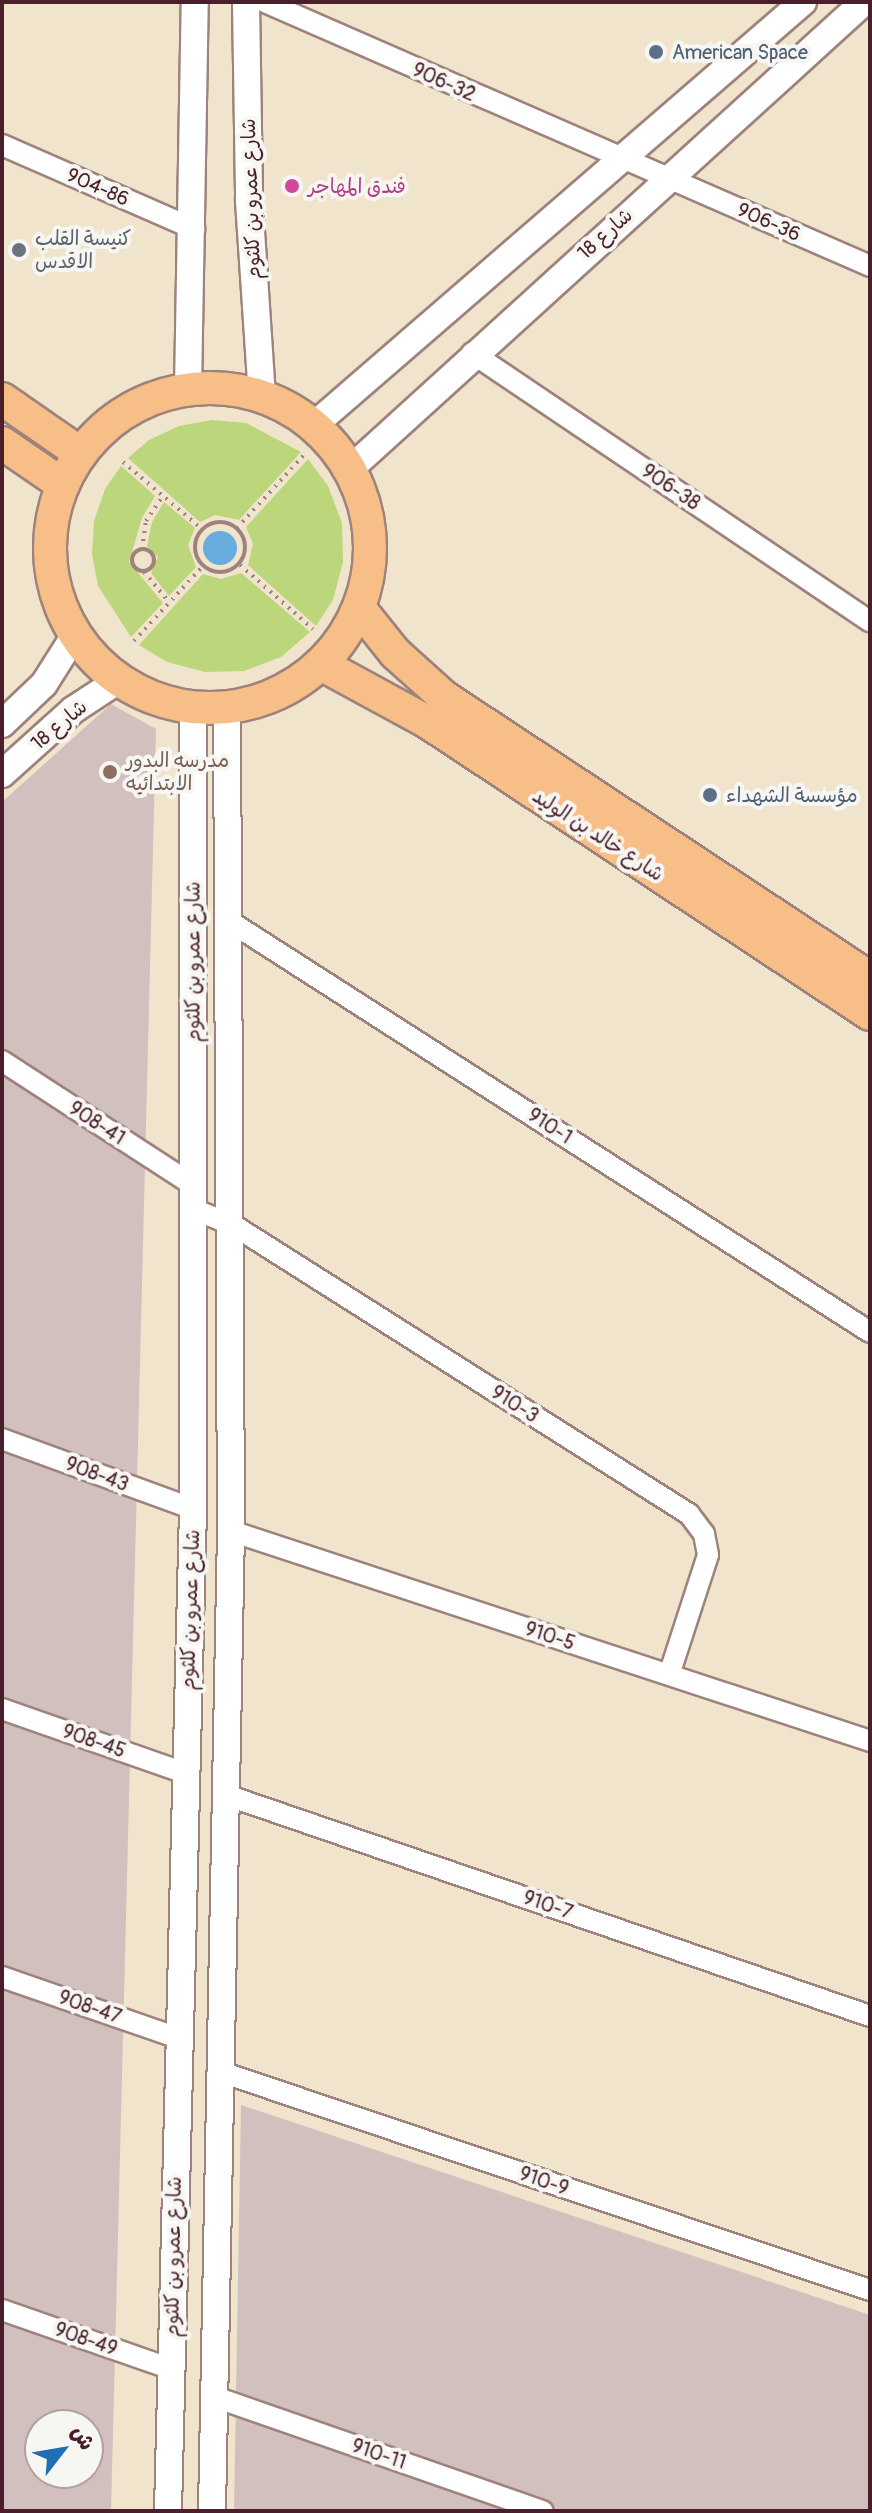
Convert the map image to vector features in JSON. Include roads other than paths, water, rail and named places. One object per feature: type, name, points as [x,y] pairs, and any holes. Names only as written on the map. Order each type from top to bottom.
[{"type":"main road","points":[[225,388],[262,396],[309,440],[349,470],[367,530],[369,562],[359,608],[321,664],[278,694],[227,708],[193,708],[154,699],[119,680],[75,635],[57,596],[50,554],[53,512],[80,453],[110,422],[147,400],[188,389],[225,388]]},
{"type":"main road","points":[[2,399],[80,453]]},
{"type":"main road","points":[[2,443],[63,485]]},
{"type":"main road","name":"شارع خالد بن الوليد","points":[[359,608],[395,653],[444,697],[870,978]]},
{"type":"main road","name":"شارع خالد بن الوليد","points":[[321,664],[429,723],[870,1014]]},
{"type":"street","points":[[188,389],[194,229],[195,2]]},
{"type":"street","name":"شارع عمرو بن كلثوم","points":[[246,2],[249,201],[262,396]]},
{"type":"street","name":"906-32","points":[[265,2],[623,162],[668,178]]},
{"type":"street","name":"شارع 18","points":[[309,440],[803,2]]},
{"type":"street","name":"شارع 18","points":[[349,470],[472,353],[864,2]]},
{"type":"street","name":"904-86","points":[[2,145],[194,229]]},
{"type":"street","name":"906-36","points":[[668,178],[870,266]]},
{"type":"street","name":"906-38","points":[[472,353],[870,621]]},
{"type":"street","name":"شارع 18","points":[[2,724],[50,676],[75,635]]},
{"type":"street","name":"شارع 18","points":[[2,774],[73,710],[119,680]]},
{"type":"street","name":"شارع عمرو بن كلثوم","points":[[168,2511],[193,1509],[193,708]]},
{"type":"street","name":"شارع عمرو بن كلثوم","points":[[212,2511],[218,2071],[231,1531],[233,1225],[227,708]]},
{"type":"street","name":"910-1","points":[[229,921],[870,1332]]},
{"type":"street","name":"908-41","points":[[2,1061],[193,1197]]},
{"type":"street","name":"910-3","points":[[193,1197],[689,1514],[704,1534],[708,1555],[669,1675]]},
{"type":"street","name":"908-43","points":[[2,1439],[193,1509]]},
{"type":"street","name":"910-5","points":[[231,1531],[870,1741]]},
{"type":"street","name":"908-45","points":[[2,1709],[185,1773]]},
{"type":"street","name":"910-7","points":[[226,1795],[870,2016]]},
{"type":"street","name":"908-47","points":[[2,1977],[178,2038]]},
{"type":"street","name":"910-9","points":[[218,2071],[870,2290]]},
{"type":"street","name":"908-49","points":[[2,2310],[171,2369]]},
{"type":"street","name":"910-11","points":[[215,2397],[543,2511]]},
{"type":"water","points":[[220,531],[232,536],[237,548],[232,560],[220,565],[208,560],[203,548],[208,536]]},
{"type":"place","name":"American Space","points":[[656,52]]},
{"type":"place","name":"فندق المهاجر","points":[[292,186]]},
{"type":"place","name":"كنيسة القلب الاقدس","points":[[19,250]]},
{"type":"place","name":"مدرسه البدور الابتدائيه","points":[[110,772]]},
{"type":"place","name":"مؤسسة الشهداء","points":[[710,795]]}]
